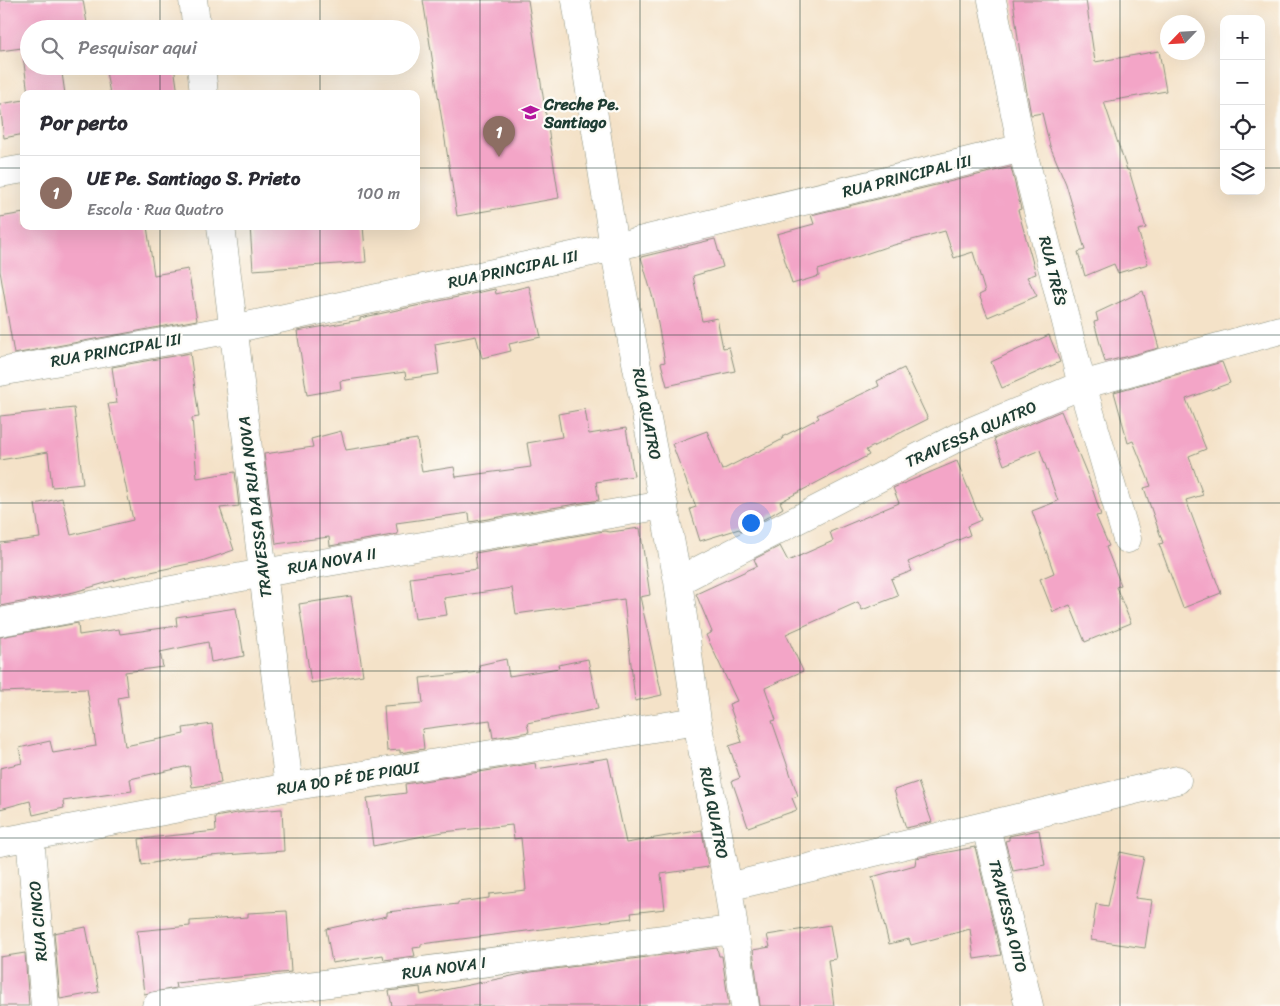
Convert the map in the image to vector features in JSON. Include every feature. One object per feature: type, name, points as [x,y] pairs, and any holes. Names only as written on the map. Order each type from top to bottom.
[{"type":"street","points":[[193,0],[195,20]]},
{"type":"street","name":"RUA QUATRO","points":[[576,0],[614,247],[678,581],[697,720],[728,887],[732,930],[745,1006]]},
{"type":"street","name":"RUA TRÊS","points":[[992,0],[1022,148],[1082,385],[1127,539]]},
{"type":"street","points":[[202,75],[204,90]]},
{"type":"street","name":"RUA PRINCIPAL III","points":[[0,372],[233,329],[614,247],[1022,148]]},
{"type":"street","points":[[0,173],[20,170]]},
{"type":"street","name":"TRAVESSA DA RUA NOVA","points":[[221,230],[289,787]]},
{"type":"street","name":"TRAVESSA QUATRO","points":[[678,581],[960,436],[1082,385],[1280,330]]},
{"type":"street","name":"RUA NOVA II","points":[[0,622],[263,573],[664,506]]},
{"type":"street","name":"RUA DO PÉ DE PIQUI","points":[[0,842],[289,787],[697,720]]},
{"type":"street","points":[[728,887],[1177,780]]},
{"type":"street","name":"TRAVESSA OITO","points":[[986,827],[1029,1006]]},
{"type":"street","name":"RUA CINCO","points":[[30,837],[45,1006]]},
{"type":"street","name":"RUA NOVA I","points":[[156,1006],[732,930]]},
{"type":"building","points":[[0,0],[83,0],[86,20],[20,20],[20,48],[0,51]]},
{"type":"building","points":[[423,0],[528,0],[559,198],[457,216]]},
{"type":"building","points":[[1013,0],[1086,0],[1095,62],[1159,51],[1166,91],[1104,102],[1127,170],[1129,170],[1146,228],[1138,230],[1148,264],[1118,273],[1114,264],[1085,276],[1078,252],[1085,250],[1066,184],[1050,146],[1042,113],[1031,115]]},
{"type":"building","points":[[26,75],[62,75],[64,90],[27,90]]},
{"type":"building","points":[[107,75],[175,75],[177,90],[109,90]]},
{"type":"building","points":[[20,101],[20,135],[4,138],[0,104]]},
{"type":"building","points":[[1011,167],[1021,209],[1018,210],[1036,274],[1027,277],[1037,296],[988,317],[979,295],[985,292],[973,252],[954,258],[945,231],[883,248],[818,270],[819,276],[792,284],[777,234],[814,224],[811,215]]},
{"type":"building","points":[[20,214],[20,230],[148,230],[154,275],[188,269],[197,320],[14,354],[0,271],[0,217]]},
{"type":"building","points":[[250,230],[363,230],[366,262],[253,270]]},
{"type":"building","points":[[715,239],[723,267],[693,276],[702,321],[717,318],[723,348],[729,347],[735,371],[667,386],[661,363],[665,362],[654,302],[641,257]]},
{"type":"building","points":[[529,286],[541,337],[509,344],[511,351],[482,358],[476,336],[435,344],[439,374],[406,379],[405,372],[340,381],[341,389],[307,395],[297,331],[360,320],[360,318],[495,289],[496,294]]},
{"type":"building","points":[[1143,291],[1159,348],[1105,362],[1094,322],[1098,321],[1096,313]]},
{"type":"building","points":[[1049,335],[1060,362],[1002,388],[991,362]]},
{"type":"building","points":[[190,353],[199,417],[192,418],[197,478],[235,472],[239,506],[220,508],[234,550],[202,561],[123,578],[74,592],[0,606],[0,543],[40,538],[35,504],[62,498],[71,535],[133,520],[108,404],[117,403],[112,367]]},
{"type":"building","points":[[1222,362],[1230,383],[1186,399],[1206,449],[1189,456],[1203,495],[1186,500],[1221,593],[1183,608],[1159,544],[1163,543],[1144,488],[1151,486],[1133,441],[1128,443],[1114,392]]},
{"type":"building","points":[[904,368],[928,419],[866,450],[869,455],[780,502],[783,508],[766,518],[741,531],[739,529],[700,541],[690,509],[696,507],[672,444],[707,431],[722,470],[783,439],[782,437],[819,418],[817,415],[879,386],[877,381]]},
{"type":"building","points":[[74,408],[83,484],[52,487],[48,452],[0,460],[0,416]]},
{"type":"building","points":[[585,409],[589,434],[626,428],[634,476],[596,482],[599,500],[470,522],[469,513],[396,523],[398,534],[330,546],[329,537],[276,544],[264,454],[313,447],[311,439],[341,431],[346,450],[417,439],[422,472],[454,467],[456,477],[531,467],[527,443],[562,437],[558,414]]},
{"type":"building","points":[[1061,411],[1089,479],[1101,515],[1096,516],[1109,546],[1106,547],[1121,585],[1116,587],[1131,623],[1085,642],[1070,605],[1053,612],[1040,579],[1054,573],[1032,511],[1058,501],[1040,450],[1004,465],[994,439]]},
{"type":"building","points":[[957,461],[981,520],[967,526],[970,535],[908,562],[912,571],[891,579],[898,596],[862,610],[858,602],[786,634],[803,671],[765,688],[776,720],[772,721],[798,796],[792,798],[797,810],[748,827],[732,781],[740,778],[729,746],[742,742],[729,704],[737,701],[706,635],[712,632],[696,594],[757,566],[754,559],[780,546],[788,561],[833,541],[830,532],[899,503],[893,488]]},
{"type":"building","points":[[640,528],[650,595],[640,597],[662,695],[635,701],[624,599],[516,614],[512,588],[444,598],[447,615],[415,619],[410,578],[477,569],[475,553],[604,531]]},
{"type":"building","points":[[351,596],[363,675],[311,683],[299,604]]},
{"type":"building","points":[[236,608],[244,656],[211,662],[208,642],[160,652],[163,667],[125,672],[128,696],[118,698],[125,746],[184,734],[183,728],[212,724],[221,783],[192,787],[189,766],[130,779],[132,791],[63,801],[64,808],[33,815],[30,801],[0,809],[0,768],[22,763],[19,748],[50,741],[53,753],[96,746],[87,689],[0,692],[0,637],[78,623],[79,635],[119,629],[120,634],[177,626],[176,617]]},
{"type":"building","points":[[506,659],[509,676],[559,668],[558,665],[588,659],[598,709],[527,723],[529,732],[493,738],[490,720],[422,729],[424,749],[400,753],[400,750],[387,751],[384,706],[423,703],[420,678],[480,672],[479,665]]},
{"type":"building","points":[[608,758],[626,843],[702,830],[708,867],[661,874],[665,909],[631,913],[632,918],[421,944],[421,947],[413,948],[415,956],[384,960],[383,955],[332,963],[326,929],[387,916],[387,912],[458,904],[458,902],[489,898],[489,894],[526,890],[521,838],[514,839],[512,825],[443,832],[373,846],[367,798],[406,793],[405,784],[535,763],[536,769]]},
{"type":"building","points":[[918,782],[932,822],[906,828],[894,790]]},
{"type":"building","points":[[282,809],[284,851],[179,858],[142,865],[139,839],[216,831],[215,817],[243,812]]},
{"type":"building","points":[[1039,830],[1045,865],[1013,871],[1005,841],[1009,840],[1009,836]]},
{"type":"building","points":[[975,847],[1001,955],[974,959],[970,929],[911,945],[909,939],[889,944],[872,877],[915,865],[916,858]]},
{"type":"building","points":[[1120,852],[1144,857],[1135,898],[1152,900],[1145,948],[1091,940],[1096,904],[1108,906]]},
{"type":"building","points":[[287,911],[291,972],[175,983],[176,988],[144,994],[137,931],[190,926],[190,921],[248,917],[248,913]]},
{"type":"building","points":[[830,925],[836,959],[828,960],[834,1006],[760,1006],[753,950],[770,947],[767,935]]},
{"type":"building","points":[[86,927],[99,992],[60,999],[54,933]]},
{"type":"building","points":[[717,948],[719,956],[722,956],[729,1006],[392,1006],[389,991],[420,987],[421,995],[531,972]]},
{"type":"building","points":[[25,953],[29,1006],[0,1006],[0,957]]},
{"type":"place","name":"Creche Pe. Santiago","points":[[530,113]]},
{"type":"place","name":"UE Pe. Santiago S. Prieto","points":[[499,157]]}]
